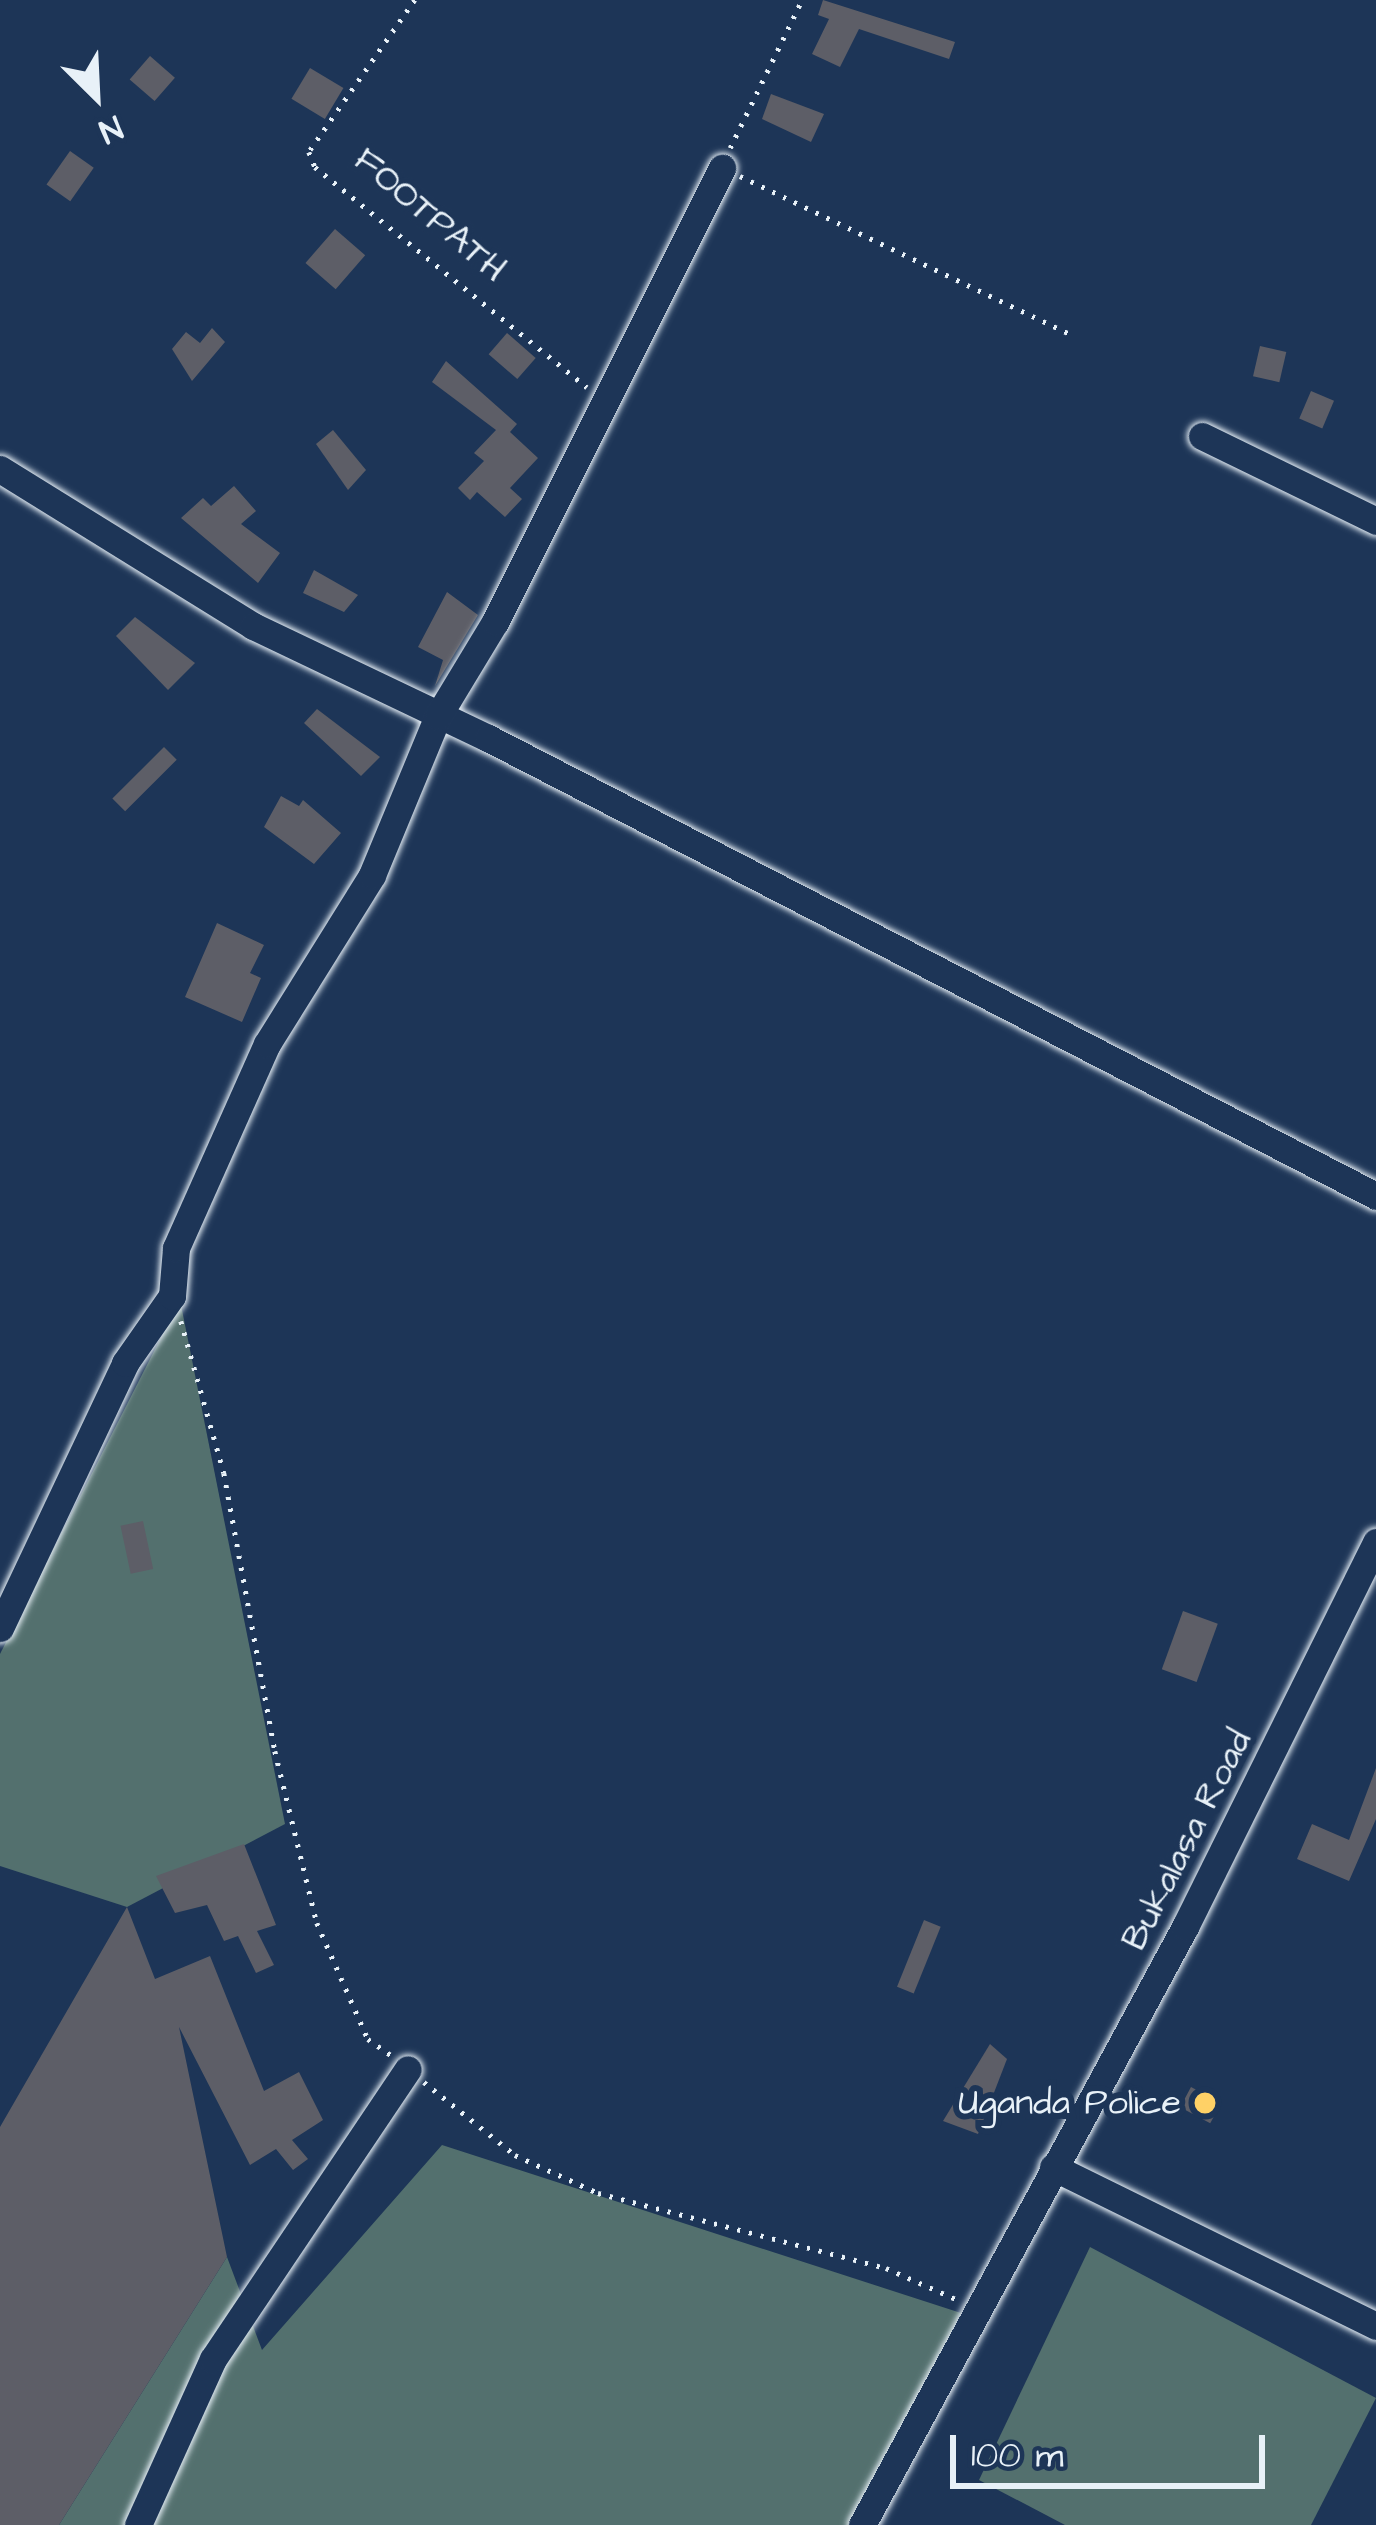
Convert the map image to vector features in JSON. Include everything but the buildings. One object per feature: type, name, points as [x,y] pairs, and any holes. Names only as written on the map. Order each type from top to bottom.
[{"type":"street","points":[[0,1628],[125,1363],[172,1293],[176,1248],[267,1044],[372,875],[438,716],[495,622],[601,398],[722,168]]},
{"type":"street","points":[[1202,436],[1376,521]]},
{"type":"street","points":[[0,469],[253,626],[1376,1196]]},
{"type":"street","name":"Bukalasa Road","points":[[862,2525],[1185,1927],[1376,1542]]},
{"type":"street","points":[[138,2525],[213,2359],[408,2069]]},
{"type":"street","points":[[1053,2167],[1376,2326]]},
{"type":"path","name":"FOOTPATH","points":[[415,0],[309,152],[315,167],[601,398]]},
{"type":"path","points":[[802,0],[722,168],[1070,334]]},
{"type":"path","points":[[172,1293],[224,1473],[275,1751],[317,1923],[368,2039],[514,2155],[598,2192],[886,2268],[946,2292],[975,2314]]},
{"type":"green space","points":[[180,1300],[285,1824],[127,1907],[0,1866],[0,1654]]},
{"type":"green space","points":[[442,2145],[961,2313],[855,2525],[59,2525],[227,2257],[262,2350]]},
{"type":"green space","points":[[1090,2247],[1376,2398],[1311,2525],[1065,2525],[979,2480]]},
{"type":"place","name":"Uganda Police","points":[[1205,2103]]}]
